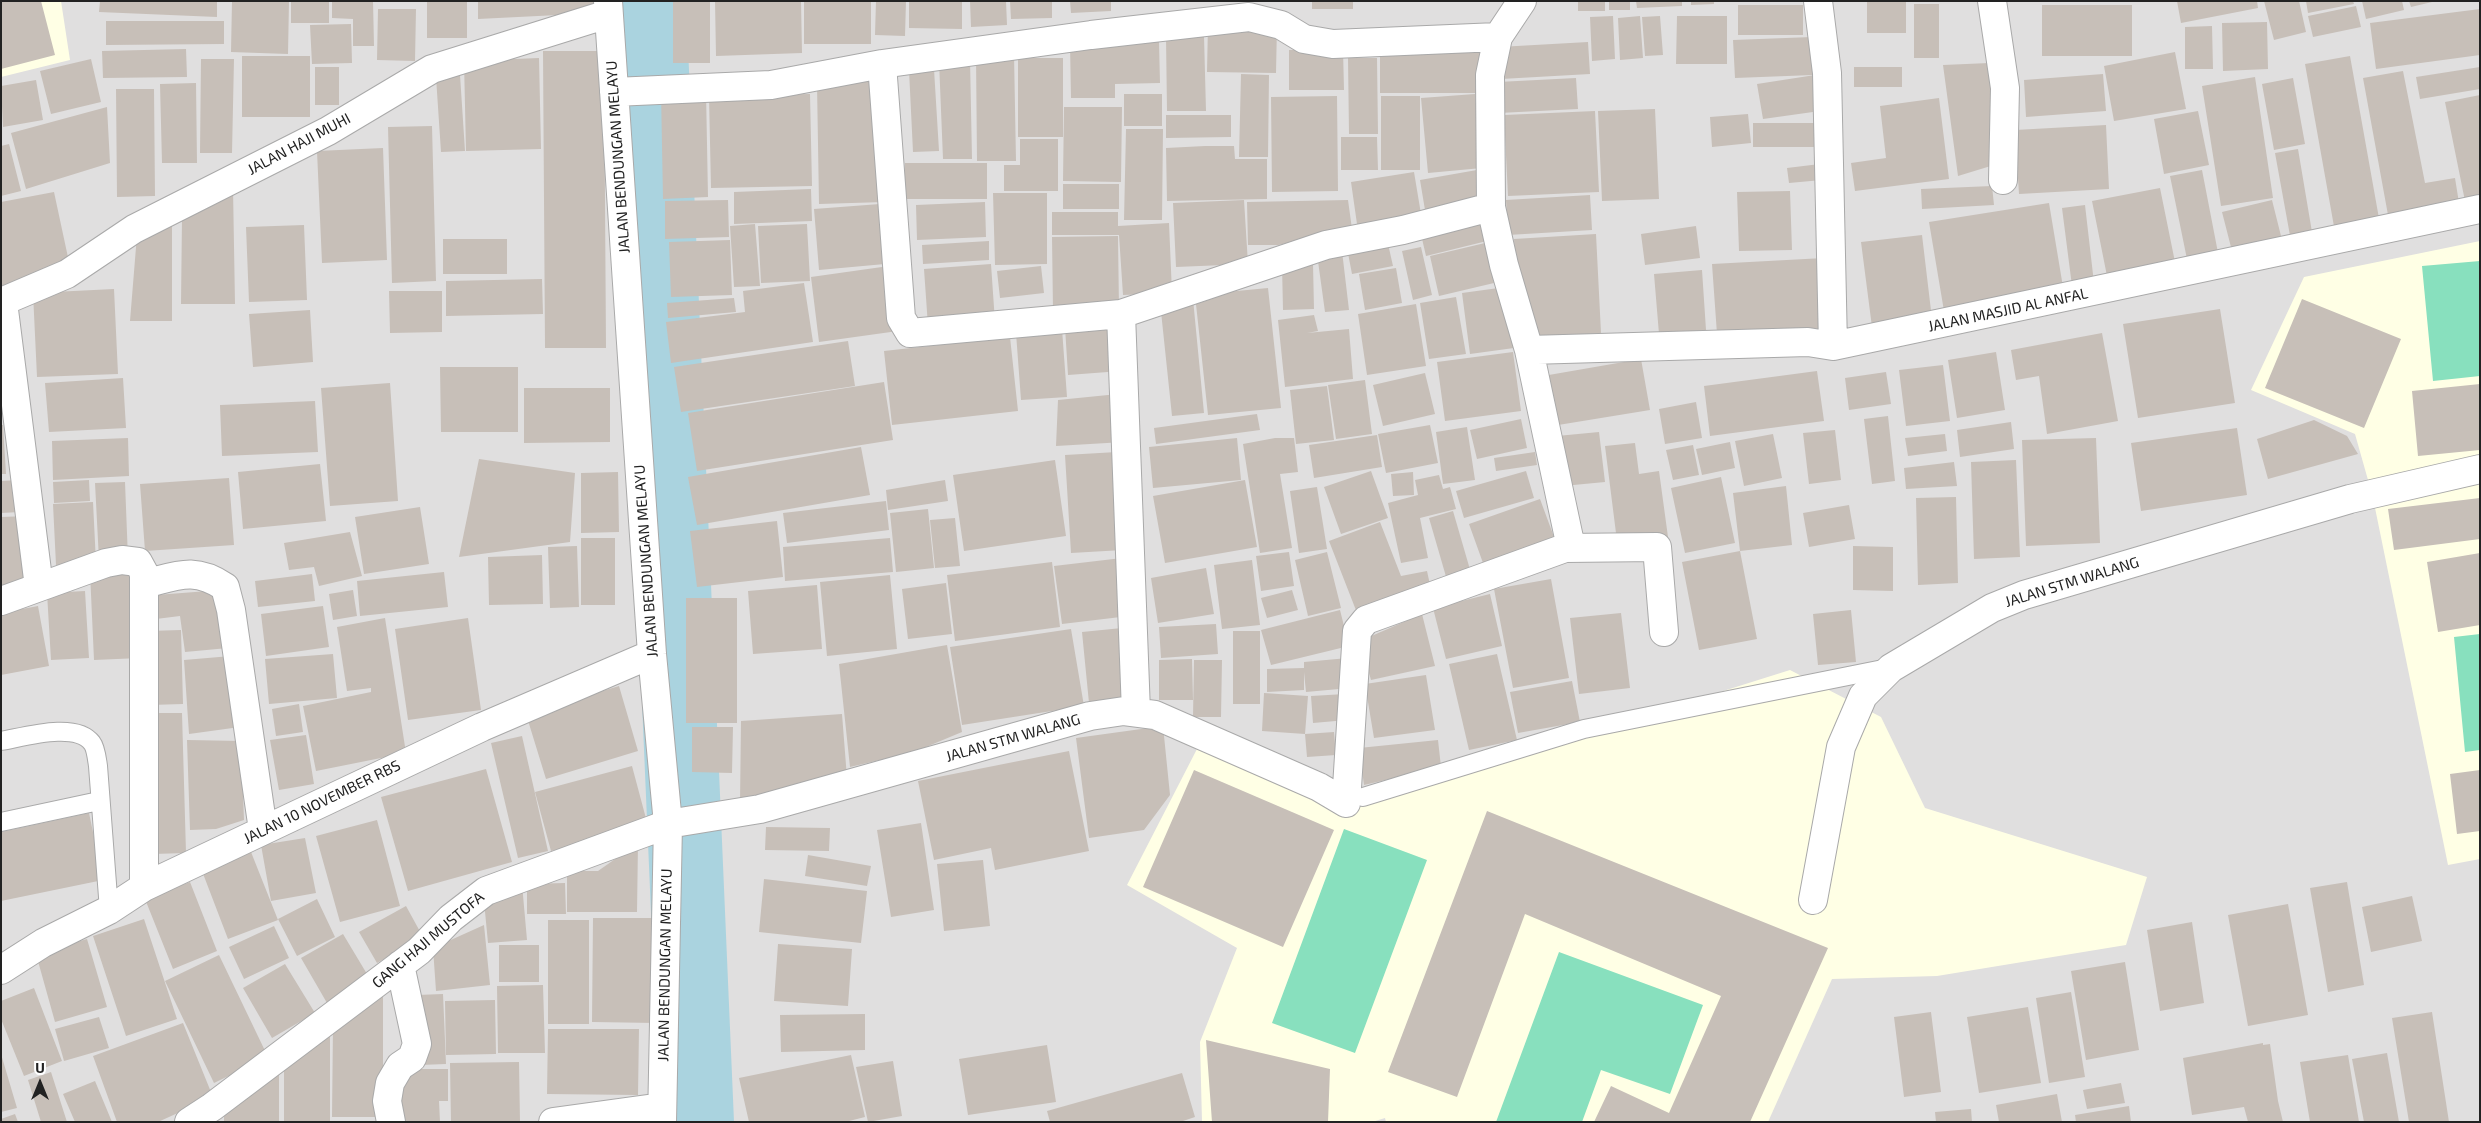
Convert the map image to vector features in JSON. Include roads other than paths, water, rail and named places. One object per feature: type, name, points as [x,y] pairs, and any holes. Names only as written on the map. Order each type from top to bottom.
[{"type":"street","points":[[1522,1],[1498,38],[1490,75],[1491,208],[1504,265],[1530,350],[1569,538],[1565,548]]},
{"type":"street","points":[[1818,1],[1827,73],[1833,346]]},
{"type":"street","points":[[1992,1],[2005,88],[2003,180]]},
{"type":"street","name":"JALAN BENDUNGAN MELAYU","points":[[608,8],[616,92],[652,654],[675,823],[662,1114]]},
{"type":"street","name":"JALAN HAJI MUHI","points":[[2,302],[67,274],[134,229],[328,131],[432,69],[608,8]]},
{"type":"street","points":[[616,92],[670,88],[771,85],[882,64],[1091,35],[1249,17],[1281,25],[1304,39],[1333,44],[1498,38]]},
{"type":"street","points":[[882,64],[901,318],[910,333],[1121,314],[1326,245],[1403,230],[1491,208]]},
{"type":"street","name":"JALAN MASJID AL ANFAL","points":[[1530,350],[1808,342],[1833,346],[2480,209]]},
{"type":"street","points":[[2,302],[39,587]]},
{"type":"street","points":[[1121,314],[1136,712]]},
{"type":"street","name":"JALAN STM WALANG","points":[[1813,900],[1840,747],[1863,696],[1891,668],[1992,608],[2024,595],[2350,499],[2480,469]]},
{"type":"street","points":[[1354,800],[1357,631],[1366,620],[1565,548],[1657,547],[1664,632]]},
{"type":"street","points":[[1,601],[106,563],[122,560],[138,562],[144,573],[144,887]]},
{"type":"street","points":[[144,584],[192,573],[210,576],[225,587],[231,610],[264,830]]},
{"type":"street","name":"JALAN 10 NOVEMBER RBS","points":[[1,970],[42,943],[109,910],[144,887],[482,727],[652,654]]},
{"type":"street","name":"JALAN STM WALANG","points":[[675,823],[760,809],[1090,716],[1124,710],[1164,719],[1319,787],[1354,800]]},
{"type":"street","name":"GANG HAJI MUSTOFA","points":[[189,1122],[212,1107],[419,951],[451,918],[486,891],[675,823]]},
{"type":"street","points":[[391,1122],[388,1101],[390,1083],[400,1066],[412,1058],[417,1044],[400,965]]},
{"type":"street","points":[[554,1122],[662,1114]]},
{"type":"lane","points":[[1354,800],[1584,729],[1891,668]]},
{"type":"lane","points":[[1,741],[58,732],[79,734],[93,744],[98,766],[109,910]]},
{"type":"lane","points":[[1,822],[100,801]]},
{"type":"waterway","points":[[649,1],[697,1122]]}]
